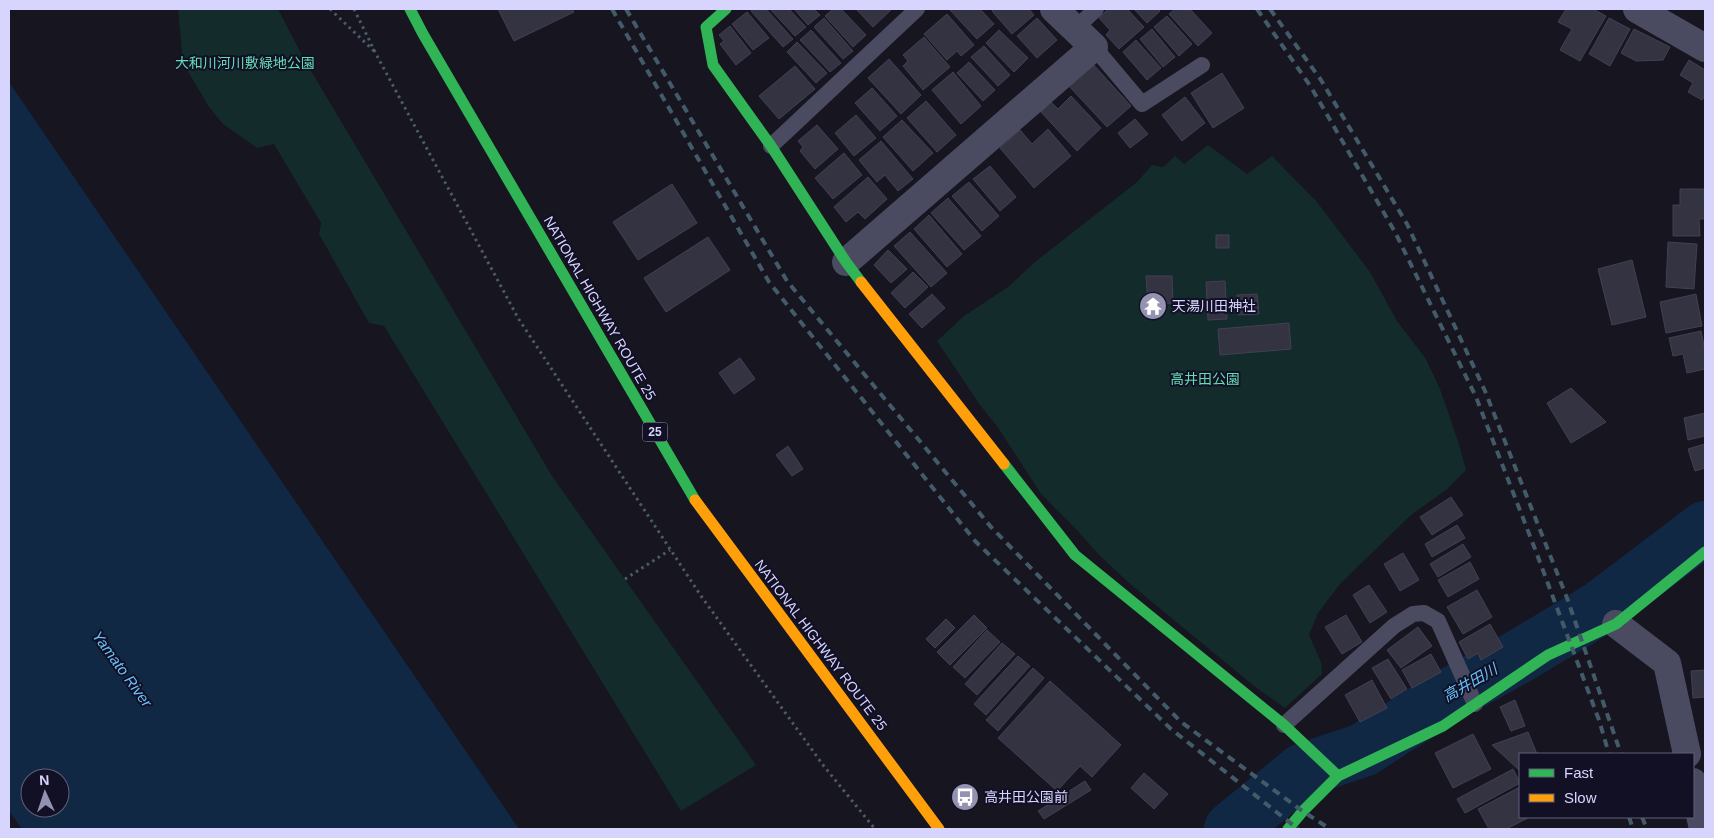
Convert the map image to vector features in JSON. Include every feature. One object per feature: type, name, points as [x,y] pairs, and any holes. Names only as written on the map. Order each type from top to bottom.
[{"type":"main road","name":"NATIONAL HIGHWAY ROUTE 25","points":[[410,9],[422,34],[697,503],[939,829]]},
{"type":"main road","points":[[726,9],[706,27],[712,65],[771,146],[846,262],[1075,555],[1285,726],[1337,775]]},
{"type":"main road","points":[[1288,829],[1337,775],[1443,726],[1548,655],[1616,624],[1705,552]]},
{"type":"street","points":[[846,262],[1084,38],[1054,9]]},
{"type":"street","points":[[1637,9],[1705,48]]},
{"type":"street","points":[[1616,624],[1667,663],[1687,753]]},
{"type":"street","points":[[1694,787],[1703,829]]},
{"type":"lane","points":[[771,146],[917,9]]},
{"type":"lane","points":[[1096,9],[1084,38],[1142,104],[1202,65]]},
{"type":"lane","points":[[1285,726],[1394,626],[1413,614],[1424,613],[1438,621],[1475,704]]},
{"type":"path","points":[[330,9],[376,54]]},
{"type":"path","points":[[354,9],[376,54],[518,318],[701,596],[823,765],[875,829]]},
{"type":"path","points":[[626,580],[670,550]]},
{"type":"green space","name":"大和川河川敷緑地公園","points":[[178,9],[278,9],[304,59],[552,476],[756,765],[681,811],[384,326],[369,323],[319,234],[321,223],[274,144],[257,148],[223,124],[209,107],[183,63]]},
{"type":"green space","name":"高井田公園","points":[[1208,145],[1247,174],[1272,156],[1317,202],[1370,272],[1397,321],[1426,359],[1440,389],[1466,470],[1446,490],[1411,515],[1340,584],[1318,613],[1309,635],[1321,662],[1322,674],[1285,708],[1254,686],[1129,583],[1099,555],[1041,494],[999,429],[980,405],[937,341],[964,316],[1008,287],[1035,262],[1137,182],[1152,165],[1163,167],[1175,156],[1184,164]]},
{"type":"water","name":"Yamato River","points":[[9,82],[519,829],[22,829],[9,811]]},
{"type":"building","points":[[498,9],[572,9],[574,12],[514,41]]},
{"type":"building","points":[[754,9],[766,9],[793,39],[783,47],[751,11]]},
{"type":"building","points":[[770,9],[789,9],[806,27],[795,36]]},
{"type":"building","points":[[794,9],[814,9],[820,15],[808,25]]},
{"type":"building","points":[[833,9],[841,9],[866,35],[853,47],[825,16]]},
{"type":"building","points":[[856,9],[892,9],[873,27]]},
{"type":"building","points":[[949,9],[980,9],[994,24],[977,39]]},
{"type":"building","points":[[995,9],[1029,9],[1034,15],[1012,34],[992,11]]},
{"type":"building","points":[[1108,9],[1127,9],[1144,27],[1119,49],[1106,35],[1110,30],[1099,18]]},
{"type":"building","points":[[1134,9],[1158,9],[1160,11],[1147,23]]},
{"type":"building","points":[[1175,9],[1190,9],[1212,33],[1198,46],[1169,14]]},
{"type":"building","points":[[1566,9],[1593,9],[1606,16],[1580,61],[1560,50],[1572,29],[1558,22]]},
{"type":"building","points":[[747,12],[769,38],[753,50],[732,24]]},
{"type":"building","points":[[947,14],[974,45],[961,56],[957,51],[947,60],[924,34]]},
{"type":"building","points":[[1167,16],[1192,44],[1179,56],[1154,27]]},
{"type":"building","points":[[824,18],[853,51],[843,59],[814,27]]},
{"type":"building","points":[[1037,18],[1057,40],[1037,58],[1017,36]]},
{"type":"building","points":[[1609,18],[1630,29],[1610,66],[1589,54]]},
{"type":"building","points":[[730,26],[751,53],[736,65],[720,44],[724,41],[719,35]]},
{"type":"building","points":[[1152,29],[1175,57],[1163,67],[1140,39]]},
{"type":"building","points":[[1634,29],[1670,47],[1663,60],[1636,61],[1621,53]]},
{"type":"building","points":[[811,30],[841,63],[830,72],[800,40]]},
{"type":"building","points":[[999,30],[1028,58],[1014,72],[986,43]]},
{"type":"building","points":[[924,37],[950,67],[923,90],[903,66],[908,61],[903,55]]},
{"type":"building","points":[[1136,40],[1161,68],[1147,80],[1123,52]]},
{"type":"building","points":[[797,42],[827,73],[816,83],[787,52]]},
{"type":"building","points":[[984,46],[1010,75],[998,86],[971,57]]},
{"type":"building","points":[[889,59],[921,95],[901,114],[868,78]]},
{"type":"building","points":[[1689,60],[1705,70],[1705,95],[1702,100],[1688,92],[1693,83],[1680,75]]},
{"type":"building","points":[[969,62],[995,90],[983,101],[957,73]]},
{"type":"building","points":[[1092,63],[1131,106],[1107,127],[1068,85]]},
{"type":"building","points":[[795,66],[815,89],[779,119],[759,96]]},
{"type":"building","points":[[953,72],[981,106],[961,124],[932,90]]},
{"type":"building","points":[[1222,73],[1244,108],[1213,128],[1191,93]]},
{"type":"building","points":[[872,88],[897,116],[880,131],[855,103]]},
{"type":"building","points":[[1071,96],[1101,128],[1077,151],[1041,112],[1051,102],[1058,109]]},
{"type":"building","points":[[1185,97],[1205,123],[1182,141],[1162,115]]},
{"type":"building","points":[[926,101],[956,135],[937,152],[907,118]]},
{"type":"building","points":[[856,115],[876,138],[854,156],[835,133]]},
{"type":"building","points":[[1135,119],[1148,134],[1130,148],[1118,133]]},
{"type":"building","points":[[902,120],[933,153],[913,171],[883,137]]},
{"type":"building","points":[[817,125],[838,149],[815,169],[800,151],[803,147],[798,141]]},
{"type":"building","points":[[1048,129],[1071,156],[1034,188],[1000,148],[1020,130],[1032,144]]},
{"type":"building","points":[[881,141],[913,179],[898,191],[885,175],[877,182],[859,160]]},
{"type":"building","points":[[844,153],[862,175],[833,199],[815,178]]},
{"type":"building","points":[[990,166],[1016,197],[1000,211],[973,179]]},
{"type":"building","points":[[868,177],[887,199],[865,219],[858,212],[846,222],[834,207]]},
{"type":"building","points":[[969,182],[999,216],[982,231],[952,196]]},
{"type":"building","points":[[672,184],[697,223],[638,260],[613,222]]},
{"type":"building","points":[[1680,189],[1704,189],[1705,219],[1699,219],[1700,236],[1673,236],[1673,205],[1680,205]]},
{"type":"building","points":[[948,198],[981,236],[964,250],[931,213]]},
{"type":"building","points":[[929,215],[962,254],[947,267],[914,229]]},
{"type":"building","points":[[910,232],[947,273],[931,287],[894,246]]},
{"type":"building","points":[[1216,235],[1229,235],[1229,248],[1216,248]]},
{"type":"building","points":[[708,237],[730,270],[666,312],[644,278]]},
{"type":"building","points":[[1668,242],[1697,244],[1694,289],[1666,287]]},
{"type":"building","points":[[888,250],[907,269],[891,283],[874,265]]},
{"type":"building","points":[[1632,260],[1646,317],[1612,325],[1598,269]]},
{"type":"building","points":[[913,272],[928,287],[905,308],[891,293]]},
{"type":"building","points":[[1146,276],[1172,276],[1173,303],[1148,304]]},
{"type":"building","points":[[1225,281],[1227,319],[1208,320],[1206,282]]},
{"type":"building","points":[[932,294],[945,308],[922,328],[909,314]]},
{"type":"building","points":[[1257,294],[1259,314],[1238,315],[1237,295]]},
{"type":"building","points":[[1696,294],[1702,326],[1666,333],[1660,302]]},
{"type":"building","points":[[1289,323],[1291,349],[1220,355],[1218,329]]},
{"type":"building","points":[[1701,331],[1705,350],[1705,369],[1687,373],[1683,354],[1673,356],[1669,338]]},
{"type":"building","points":[[740,358],[755,379],[734,394],[719,373]]},
{"type":"building","points":[[1571,388],[1606,422],[1571,443],[1547,403]]},
{"type":"building","points":[[1705,413],[1705,436],[1688,440],[1684,418]]},
{"type":"building","points":[[1705,444],[1705,468],[1695,471],[1688,449]]},
{"type":"building","points":[[788,446],[803,469],[792,476],[776,455]]},
{"type":"building","points":[[1451,497],[1463,515],[1432,535],[1420,517]]},
{"type":"building","points":[[1457,525],[1465,538],[1432,557],[1425,544]]},
{"type":"building","points":[[1463,544],[1471,557],[1438,577],[1430,564]]},
{"type":"building","points":[[1403,553],[1419,580],[1400,591],[1384,564]]},
{"type":"building","points":[[1470,562],[1479,579],[1448,597],[1438,580]]},
{"type":"building","points":[[1369,585],[1387,612],[1370,623],[1353,595]]},
{"type":"building","points":[[1477,590],[1492,617],[1463,634],[1447,607]]},
{"type":"building","points":[[974,615],[987,628],[950,665],[937,652]]},
{"type":"building","points":[[1346,615],[1362,642],[1342,654],[1325,627]]},
{"type":"building","points":[[946,619],[955,628],[935,648],[926,639]]},
{"type":"building","points":[[1490,624],[1503,647],[1481,660],[1478,653],[1468,659],[1459,642]]},
{"type":"building","points":[[1418,627],[1432,646],[1401,668],[1387,650]]},
{"type":"building","points":[[987,630],[1000,642],[965,678],[953,667]]},
{"type":"building","points":[[1002,643],[1015,654],[977,695],[965,684]]},
{"type":"building","points":[[1431,654],[1441,672],[1412,688],[1402,670]]},
{"type":"building","points":[[1018,656],[1030,666],[986,715],[974,704]]},
{"type":"building","points":[[1388,659],[1407,689],[1391,699],[1372,668]]},
{"type":"building","points":[[1033,668],[1044,678],[998,731],[986,720]]},
{"type":"building","points":[[1705,670],[1705,697],[1693,698],[1691,671]]},
{"type":"building","points":[[1372,680],[1387,708],[1360,722],[1345,695]]},
{"type":"building","points":[[1050,681],[1121,745],[1092,777],[1080,766],[1057,791],[998,738]]},
{"type":"building","points":[[1515,700],[1525,726],[1511,731],[1500,707]]},
{"type":"building","points":[[1528,732],[1537,753],[1519,753],[1519,770],[1492,745]]},
{"type":"building","points":[[1473,734],[1491,769],[1453,788],[1435,753]]},
{"type":"building","points":[[1513,769],[1519,781],[1519,784],[1465,813],[1457,799]]},
{"type":"building","points":[[1144,773],[1168,794],[1154,809],[1131,788]]},
{"type":"building","points":[[1085,781],[1091,790],[1044,819],[1038,811]]},
{"type":"building","points":[[1519,788],[1519,818],[1528,818],[1506,829],[1489,829],[1478,809]]},
{"type":"waterway","name":"高井田川","points":[[1231,829],[1303,770],[1363,750],[1444,698],[1518,657],[1598,609],[1705,528]]},
{"type":"railway","points":[[612,9],[769,282],[975,541],[1171,729],[1298,829]]},
{"type":"railway","points":[[626,9],[787,281],[991,527],[1181,722],[1330,829]]},
{"type":"railway","points":[[1257,9],[1311,87],[1395,232],[1476,397],[1599,720],[1609,753]]},
{"type":"railway","points":[[1270,9],[1321,80],[1407,224],[1485,391],[1567,598],[1621,753]]},
{"type":"railway","points":[[1629,818],[1633,829]]},
{"type":"railway","points":[[1642,818],[1647,829]]},
{"type":"traffic: fast","points":[[410,9],[695,500]]},
{"type":"traffic: fast","points":[[726,9],[706,27],[713,65],[771,146],[861,282]]},
{"type":"traffic: fast","points":[[1004,464],[1075,555],[1284,725],[1338,776]]},
{"type":"traffic: fast","points":[[1288,829],[1338,776],[1443,726],[1548,655],[1616,624],[1705,552]]},
{"type":"traffic: slow","points":[[861,282],[1004,464]]},
{"type":"traffic: slow","points":[[695,500],[939,829]]},
{"type":"place","name":"天湯川田神社","points":[[1153,306]]},
{"type":"place","name":"高井田公園前","points":[[965,797]]}]
